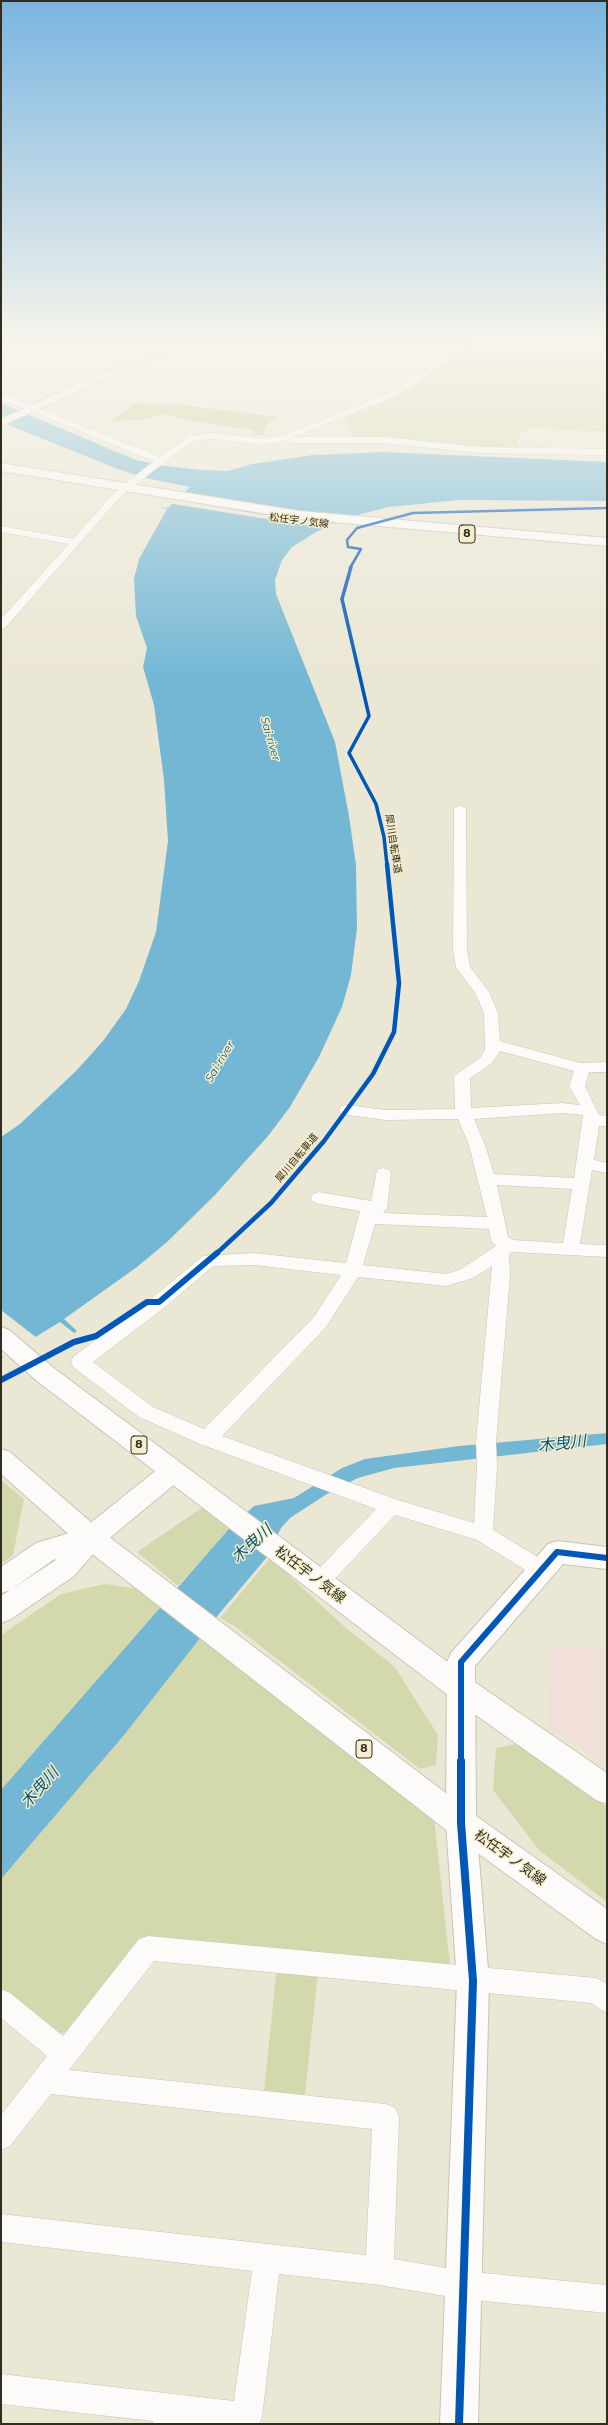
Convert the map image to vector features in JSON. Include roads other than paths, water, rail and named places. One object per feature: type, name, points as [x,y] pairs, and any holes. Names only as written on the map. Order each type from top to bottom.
[{"type":"main road","name":"松任宇ノ気線","points":[[7,468],[127,486],[161,496],[292,521],[607,542]]},
{"type":"main road","name":"松任宇ノ気線","points":[[1,1336],[46,1375],[463,1690],[607,1790]]},
{"type":"main road","name":"8","points":[[1,1458],[91,1538]]},
{"type":"main road","points":[[1,1611],[65,1568],[91,1538],[173,1471]]},
{"type":"main road","name":"松任宇ノ気線","points":[[91,1538],[461,1823],[607,1928]]},
{"type":"main road","points":[[1,1582],[45,1551],[91,1538]]},
{"type":"main road","points":[[459,2424],[473,1980],[461,1823],[462,1662],[557,1552],[607,1558]]},
{"type":"street","points":[[139,453],[158,461]]},
{"type":"street","points":[[1,626],[127,486],[170,453]]},
{"type":"street","points":[[1,529],[76,542]]},
{"type":"street","points":[[460,809],[460,950],[463,967],[482,992],[491,1013],[493,1050],[486,1060],[462,1076],[461,1095],[464,1115],[478,1145],[500,1240],[505,1248],[486,1442],[487,1467],[483,1534]]},
{"type":"street","points":[[492,1045],[508,1047],[578,1068],[607,1067]]},
{"type":"street","points":[[578,1068],[582,1071],[576,1086],[597,1117]]},
{"type":"street","points":[[347,1110],[386,1115],[464,1115],[562,1108],[597,1117]]},
{"type":"street","points":[[570,1247],[581,1184],[583,1163],[597,1117]]},
{"type":"street","points":[[583,1163],[607,1168]]},
{"type":"street","points":[[368,1213],[379,1208],[383,1174]]},
{"type":"street","points":[[487,1179],[581,1184]]},
{"type":"street","points":[[319,1198],[368,1213],[496,1223]]},
{"type":"street","points":[[207,1439],[320,1322],[352,1271],[368,1213]]},
{"type":"street","points":[[542,1570],[483,1534],[391,1506],[316,1477],[207,1439],[146,1412],[80,1362],[159,1302],[209,1260],[254,1259],[352,1271],[446,1280],[467,1274],[505,1248],[570,1247],[607,1251]]},
{"type":"street","points":[[320,1582],[391,1506]]},
{"type":"street","points":[[1,2137],[148,1948],[596,1991],[607,2000]]},
{"type":"street","points":[[1,2002],[65,2054]]},
{"type":"street","points":[[45,2080],[386,2117],[379,2271]]},
{"type":"street","points":[[1,2228],[267,2260],[379,2271],[463,2285],[607,2299]]},
{"type":"street","points":[[1,2389],[169,2416],[247,2417],[267,2260]]},
{"type":"water","name":"Sai-river","points":[[78,453],[120,453],[136,460],[166,466],[228,471],[252,464],[313,455],[356,453],[410,453],[607,462],[607,501],[459,500],[389,507],[357,515],[316,532],[292,547],[282,560],[275,580],[276,594],[335,742],[349,816],[356,865],[357,928],[351,975],[342,1007],[319,1057],[290,1107],[268,1136],[215,1195],[167,1242],[137,1267],[64,1319],[77,1331],[74,1333],[60,1322],[1,1358],[1,1137],[20,1124],[77,1070],[103,1041],[126,1009],[139,981],[156,932],[168,841],[164,780],[154,705],[143,667],[147,648],[136,616],[134,579],[139,559],[167,509],[159,507],[168,508],[190,487],[146,478],[120,470]]},
{"type":"water","name":"木曳川","points":[[607,1433],[607,1444],[394,1468],[358,1478],[330,1492],[290,1518],[281,1528],[267,1557],[219,1614],[124,1735],[1,1879],[1,1790],[228,1530],[254,1506],[294,1498],[342,1468],[365,1459],[459,1446]]}]
